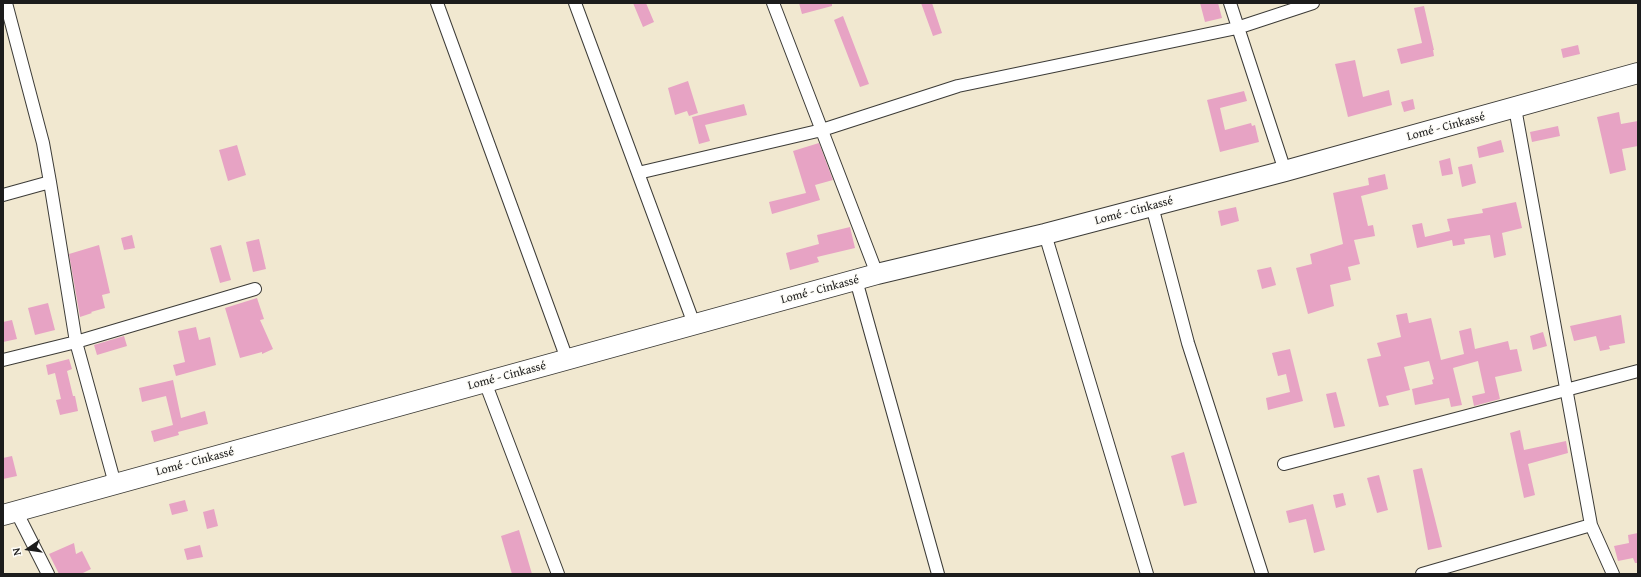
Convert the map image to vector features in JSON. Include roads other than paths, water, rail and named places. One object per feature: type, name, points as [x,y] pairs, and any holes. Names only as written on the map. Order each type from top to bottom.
[{"type":"highway","name":"Lomé - Cinkassé","points":[[10,513],[877,274],[1045,234],[1285,171],[1638,73]]},
{"type":"street","points":[[6,3],[43,143],[76,342],[115,484]]},
{"type":"street","points":[[437,3],[567,359]]},
{"type":"street","points":[[575,3],[694,324]]},
{"type":"street","points":[[773,3],[877,274]]},
{"type":"street","points":[[1230,3],[1285,171]]},
{"type":"street","points":[[638,173],[822,130],[958,86],[1237,28],[1313,3]]},
{"type":"street","points":[[1515,108],[1591,525],[1613,574]]},
{"type":"street","points":[[3,195],[50,182]]},
{"type":"street","points":[[1152,206],[1188,343],[1262,574]]},
{"type":"street","points":[[1045,234],[1147,574]]},
{"type":"street","points":[[856,280],[938,574]]},
{"type":"street","points":[[3,360],[76,342],[255,289]]},
{"type":"street","points":[[1284,464],[1638,371]]},
{"type":"street","points":[[485,382],[558,574]]},
{"type":"street","points":[[10,513],[48,574]]},
{"type":"street","points":[[1422,574],[1591,525]]}]
